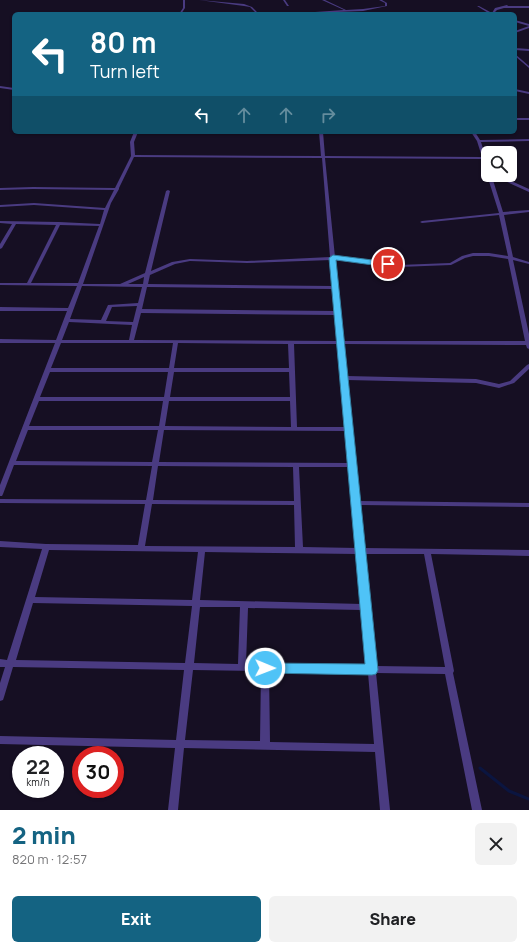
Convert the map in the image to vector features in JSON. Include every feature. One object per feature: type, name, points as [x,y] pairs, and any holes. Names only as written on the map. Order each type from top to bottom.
[{"type":"street","points":[[181,12],[184,8],[184,0]]},
{"type":"street","points":[[200,0],[244,5],[251,7],[256,12]]},
{"type":"street","points":[[284,0],[288,6]]},
{"type":"street","points":[[324,0],[348,12],[386,6],[386,3],[380,0]]},
{"type":"street","points":[[478,6],[488,12]]},
{"type":"street","points":[[494,12],[496,9],[505,7],[529,7]]},
{"type":"street","points":[[517,21],[529,25]]},
{"type":"street","points":[[517,31],[529,25]]},
{"type":"street","points":[[517,49],[529,50]]},
{"type":"street","points":[[517,56],[523,60],[529,67]]},
{"type":"street","points":[[0,87],[12,89]]},
{"type":"street","points":[[517,90],[529,93]]},
{"type":"street","points":[[517,119],[529,119]]},
{"type":"street","points":[[0,494],[71,310],[107,209],[133,156],[132,142],[135,134]]},
{"type":"street","points":[[321,134],[385,810]]},
{"type":"street","points":[[474,134],[481,148]]},
{"type":"street","points":[[479,141],[529,140]]},
{"type":"street","points":[[133,156],[481,158]]},
{"type":"street","points":[[0,341],[291,342],[528,345],[501,213],[491,182]]},
{"type":"street","points":[[511,182],[529,190]]},
{"type":"street","points":[[0,189],[117,189]]},
{"type":"street","points":[[131,342],[168,191]]},
{"type":"street","points":[[0,206],[34,204],[107,209]]},
{"type":"street","points":[[422,222],[529,211]]},
{"type":"street","points":[[0,222],[101,225]]},
{"type":"street","points":[[0,248],[15,222]]},
{"type":"street","points":[[28,285],[59,223]]},
{"type":"street","points":[[119,286],[148,273],[190,260],[247,262],[333,258],[409,266],[451,264],[457,262],[464,256],[479,255],[510,258],[529,263]]},
{"type":"street","points":[[0,284],[336,288]]},
{"type":"street","points":[[103,322],[110,306],[140,304]]},
{"type":"street","points":[[0,309],[71,310]]},
{"type":"street","points":[[138,311],[338,313]]},
{"type":"street","points":[[67,320],[135,324]]},
{"type":"street","points":[[141,548],[176,342]]},
{"type":"street","points":[[291,342],[294,429]]},
{"type":"street","points":[[344,378],[476,381],[499,386],[512,382],[529,366]]},
{"type":"street","points":[[47,370],[292,370]]},
{"type":"street","points":[[36,399],[293,399]]},
{"type":"street","points":[[25,428],[349,430]]},
{"type":"street","points":[[12,463],[352,465]]},
{"type":"street","points":[[296,464],[299,550]]},
{"type":"street","points":[[0,501],[298,503]]},
{"type":"street","points":[[356,503],[529,505]]},
{"type":"street","points":[[0,544],[46,547],[529,553]]},
{"type":"street","points":[[0,697],[46,547]]},
{"type":"street","points":[[173,810],[202,549]]},
{"type":"street","points":[[427,552],[450,671],[448,673],[477,810]]},
{"type":"street","points":[[29,600],[366,606]]},
{"type":"street","points":[[242,668],[244,604]]},
{"type":"street","points":[[0,664],[450,671]]},
{"type":"street","points":[[265,668],[265,746]]},
{"type":"street","points":[[0,740],[379,748]]},
{"type":"waterway","points":[[480,768],[509,791],[529,799]]},
{"type":"route","points":[[265,668],[372,670],[333,258],[388,264]]}]
